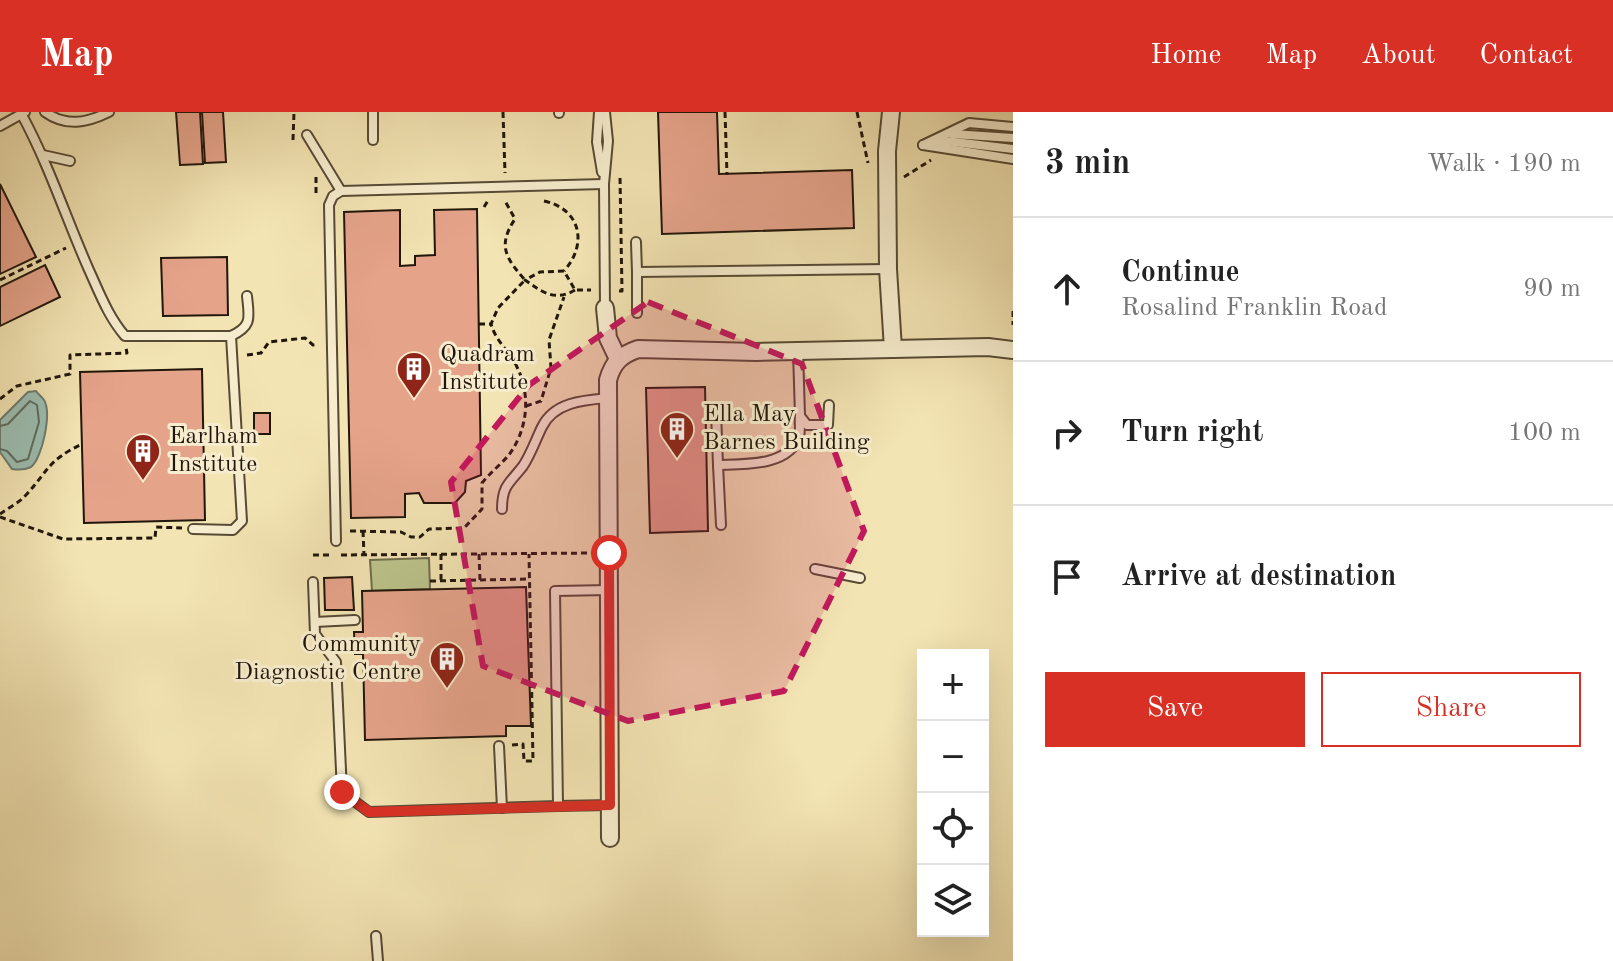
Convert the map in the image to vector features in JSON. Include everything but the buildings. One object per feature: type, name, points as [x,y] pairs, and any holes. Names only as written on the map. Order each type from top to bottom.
[{"type":"street","points":[[891,112],[887,151],[888,269],[893,349]]},
{"type":"street","points":[[605,308],[608,338],[618,359]]},
{"type":"street","points":[[610,838],[608,380],[618,359],[638,349],[798,351],[988,347],[1013,350]]},
{"type":"lane","points":[[45,112],[76,123],[109,112]]},
{"type":"lane","points":[[373,112],[373,140]]},
{"type":"lane","points":[[599,112],[597,142],[604,184]]},
{"type":"lane","points":[[605,112],[608,141],[604,184],[605,308]]},
{"type":"lane","points":[[0,126],[24,113],[111,320],[125,336],[231,336],[248,325],[247,296]]},
{"type":"lane","points":[[1013,127],[969,123],[923,145],[1013,159]]},
{"type":"lane","points":[[951,134],[1013,138]]},
{"type":"lane","points":[[307,135],[341,191]]},
{"type":"lane","points":[[936,140],[1013,149]]},
{"type":"lane","points":[[43,155],[70,161]]},
{"type":"lane","points":[[336,541],[329,205],[333,196],[341,191],[604,184]]},
{"type":"lane","points":[[636,242],[637,313]]},
{"type":"lane","points":[[637,272],[888,269]]},
{"type":"lane","points":[[193,529],[233,530],[242,521],[231,336]]},
{"type":"lane","points":[[718,465],[761,463],[786,454],[799,437],[798,351]]},
{"type":"lane","points":[[502,509],[502,493],[523,466],[544,422],[566,405],[587,399],[608,398]]},
{"type":"lane","points":[[800,416],[807,425],[828,425],[829,405]]},
{"type":"lane","points":[[716,412],[721,525]]},
{"type":"lane","points":[[815,569],[860,578]]},
{"type":"lane","points":[[313,582],[315,634],[336,662],[342,792],[369,812],[610,805]]},
{"type":"lane","points":[[558,806],[555,591],[609,590]]},
{"type":"lane","points":[[315,622],[355,620]]},
{"type":"lane","points":[[499,746],[502,808]]},
{"type":"lane","points":[[376,936],[378,961]]},
{"type":"path","points":[[294,112],[291,136],[294,142]]},
{"type":"path","points":[[503,112],[505,188]]},
{"type":"path","points":[[725,112],[727,175]]},
{"type":"path","points":[[857,112],[869,165]]},
{"type":"path","points":[[888,178],[903,178],[935,158]]},
{"type":"path","points":[[316,176],[317,207]]},
{"type":"path","points":[[484,207],[489,199],[505,197],[515,219],[504,244],[509,261],[525,280],[553,296],[564,297],[575,290]]},
{"type":"path","points":[[536,199],[561,207],[577,229],[577,252],[564,271]]},
{"type":"path","points":[[0,280],[77,242]]},
{"type":"path","points":[[336,531],[401,532],[420,537],[429,529],[464,528],[482,509],[482,483],[508,456],[526,419],[524,383],[506,350],[495,339],[491,324],[498,308],[525,280]]},
{"type":"path","points":[[525,406],[541,401],[551,368],[549,340],[564,297]]},
{"type":"path","points":[[1013,311],[1013,325]]},
{"type":"path","points":[[479,324],[491,324]]},
{"type":"path","points":[[0,399],[17,386],[70,374],[70,355],[127,353],[125,336]]},
{"type":"path","points":[[233,362],[243,355],[261,353],[269,342],[305,338],[313,345],[331,345]]},
{"type":"path","points":[[0,516],[25,497],[42,472],[59,455],[82,444]]},
{"type":"path","points":[[0,516],[63,539],[155,538],[156,527],[193,529]]},
{"type":"path","points":[[363,531],[364,555]]},
{"type":"path","points":[[313,555],[609,553]]},
{"type":"path","points":[[441,554],[441,581]]},
{"type":"path","points":[[479,554],[485,588]]},
{"type":"path","points":[[499,746],[523,744],[524,761],[533,761],[529,554]]},
{"type":"path","points":[[430,581],[529,579]]},
{"type":"highlighted area","points":[[648,302],[802,364],[864,531],[784,691],[628,721],[483,666],[451,482],[529,385]]},
{"type":"green space","points":[[429,558],[430,589],[372,591],[370,560]]},
{"type":"water","points":[[36,391],[44,400],[47,415],[42,446],[31,467],[12,469],[0,452],[0,420],[28,392]]},
{"type":"place","name":"Quadram Institute","points":[[414,400]]},
{"type":"place","name":"Ella May Barnes Building","points":[[677,460]]},
{"type":"place","name":"Earlham Institute","points":[[143,482]]},
{"type":"place","name":"Community Diagnostic Centre","points":[[447,690]]},
{"type":"route","points":[[342,792],[369,812],[610,805],[609,553]]}]
